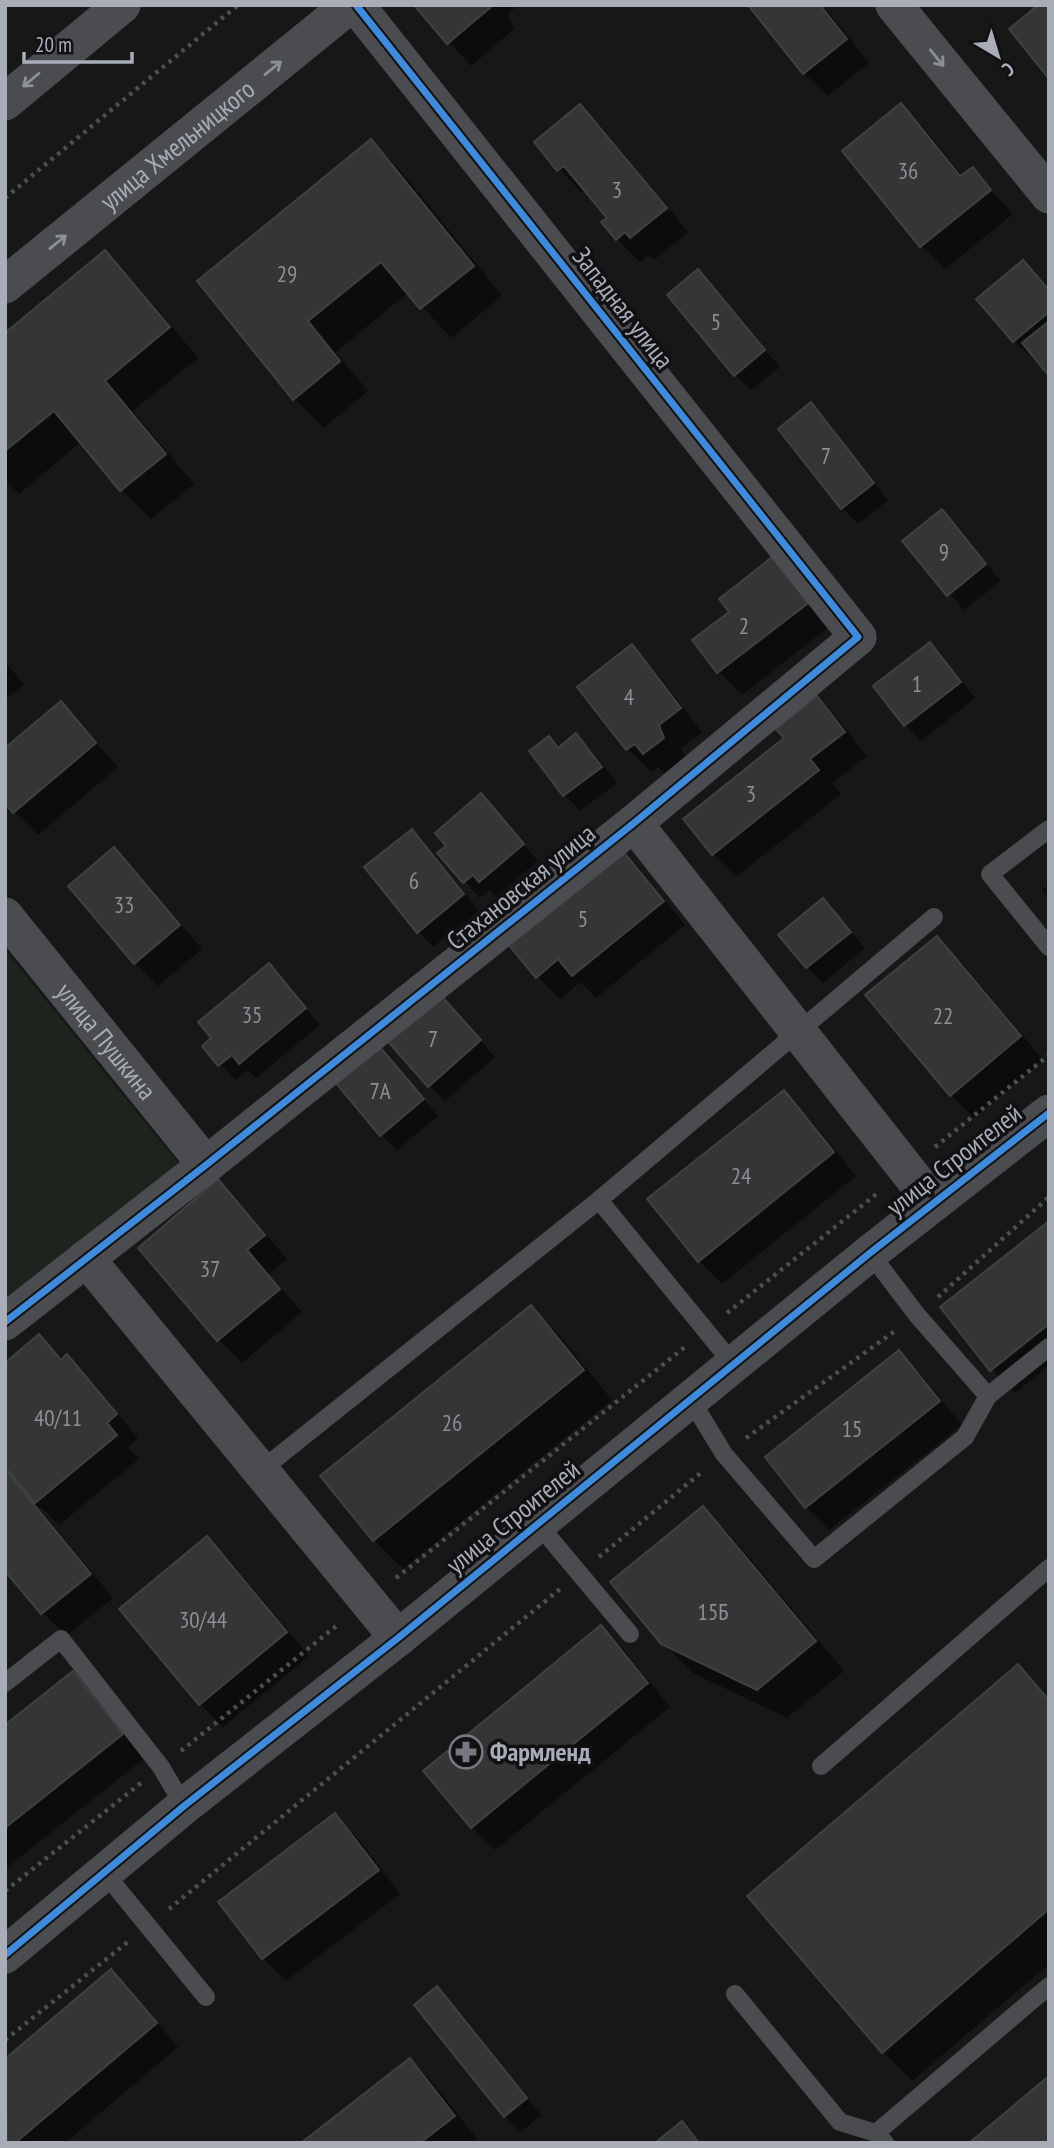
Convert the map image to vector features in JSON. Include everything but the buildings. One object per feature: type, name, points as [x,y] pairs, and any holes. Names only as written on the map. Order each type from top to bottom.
[{"type":"street","points":[[5,102],[122,5]]},
{"type":"street","name":"улица Хмельницкого","points":[[5,285],[350,5]]},
{"type":"street","name":"Западная улица","points":[[356,5],[858,637]]},
{"type":"street","points":[[894,5],[1049,195]]},
{"type":"street","name":"Стахановская улица","points":[[5,1322],[634,823],[858,637]]},
{"type":"street","points":[[634,823],[933,1203]]},
{"type":"street","name":"улица Пушкина","points":[[5,916],[206,1165]]},
{"type":"street","name":"улица Строителей","points":[[5,1955],[103,1871],[397,1638],[870,1253],[1049,1113]]},
{"type":"street","points":[[86,1258],[397,1638]]},
{"type":"lane","points":[[1049,829],[990,874],[1049,947]]},
{"type":"lane","points":[[260,1471],[599,1200],[934,918]]},
{"type":"lane","points":[[599,1200],[704,1332],[734,1365]]},
{"type":"lane","points":[[870,1253],[917,1315],[988,1396]]},
{"type":"lane","points":[[691,1400],[724,1454],[814,1559],[965,1437],[988,1396],[1049,1347]]},
{"type":"lane","points":[[538,1524],[630,1634]]},
{"type":"lane","points":[[821,1766],[1049,1568]]},
{"type":"lane","points":[[5,1683],[61,1639],[161,1767],[184,1806]]},
{"type":"lane","points":[[103,1871],[205,1997]]},
{"type":"lane","points":[[735,1994],[840,2122],[881,2138],[1049,1986]]},
{"type":"path","points":[[5,198],[238,5]]},
{"type":"path","points":[[5,1892],[1049,1055]]},
{"type":"path","points":[[5,2040],[724,1454],[917,1315],[1049,1197]]},
{"type":"shaded area","points":[[5,950],[182,1168],[5,1308]]},
{"type":"cycle path","points":[[5,1322],[634,823],[858,637],[356,5]]},
{"type":"cycle path","points":[[5,1955],[184,1806],[398,1638],[870,1253],[1049,1113]]},
{"type":"place","name":"Фармленд","points":[[466,1752]]}]
